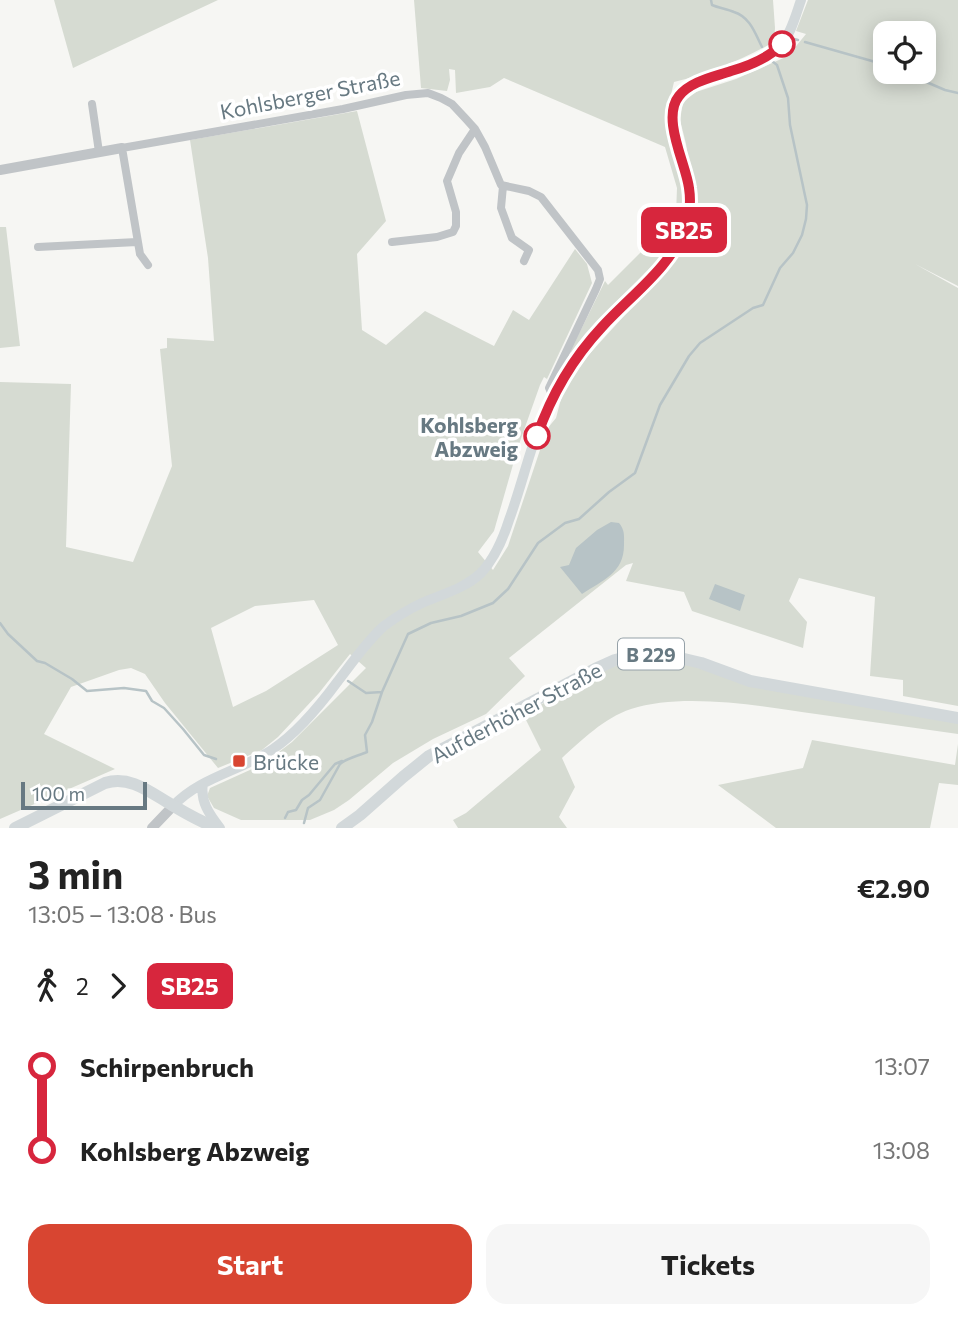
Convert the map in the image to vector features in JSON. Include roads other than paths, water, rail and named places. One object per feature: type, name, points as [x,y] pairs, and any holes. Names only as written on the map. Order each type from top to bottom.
[{"type":"main road","points":[[173,806],[203,784],[259,758],[284,741],[326,696],[372,638],[392,620],[418,605],[463,586],[480,574],[493,557],[504,534],[553,397],[599,329],[668,258],[683,233],[690,199],[688,180],[674,129],[673,110],[678,97],[694,85],[746,66],[779,47],[787,37],[801,0]]},
{"type":"main road","name":"Aufderhöher Straße","points":[[342,828],[429,756],[615,660],[640,654],[677,656],[750,681],[958,718]]},
{"type":"main road","points":[[15,828],[111,781],[124,781],[140,786],[197,820],[218,828]]},
{"type":"main road","points":[[203,784],[203,801],[218,828]]},
{"type":"street","name":"Kohlsberger Straße","points":[[0,170],[317,114],[419,93],[434,95],[452,104],[475,129],[503,186]]},
{"type":"street","points":[[92,104],[99,152]]},
{"type":"street","points":[[392,242],[437,237],[454,231],[456,212],[447,181],[459,153],[475,129]]},
{"type":"street","points":[[122,148],[139,254],[148,265]]},
{"type":"street","points":[[524,261],[528,250],[512,238],[501,208],[503,186],[529,191],[541,197],[596,266],[600,275],[596,289],[549,388],[553,397]]},
{"type":"street","points":[[38,247],[137,243]]},
{"type":"street","points":[[152,828],[173,806]]},
{"type":"waterway","points":[[711,0],[712,5],[740,14],[751,26],[762,47]]},
{"type":"waterway","points":[[794,39],[798,40]]},
{"type":"waterway","points":[[805,42],[873,61]]},
{"type":"waterway","points":[[304,823],[308,808],[320,800],[340,764],[367,752],[365,735],[408,634],[431,623],[461,616],[493,603],[508,589],[538,543],[565,523],[579,519],[635,473],[660,405],[689,356],[700,343],[753,308],[763,305],[780,268],[793,253],[802,235],[807,205],[790,125],[788,98],[777,65],[772,61]]},
{"type":"waterway","points":[[931,84],[958,93]]},
{"type":"waterway","points":[[0,623],[37,661],[72,679],[87,691],[124,688],[146,691],[152,701],[164,708],[204,755],[216,759]]},
{"type":"waterway","points":[[348,681],[366,693],[382,692]]},
{"type":"waterway","points":[[285,818],[288,812],[296,810],[335,764],[342,761]]},
{"type":"place","name":"Kohlsberg Abzweig","points":[[537,436]]},
{"type":"place","name":"Brücke","points":[[239,761]]}]
